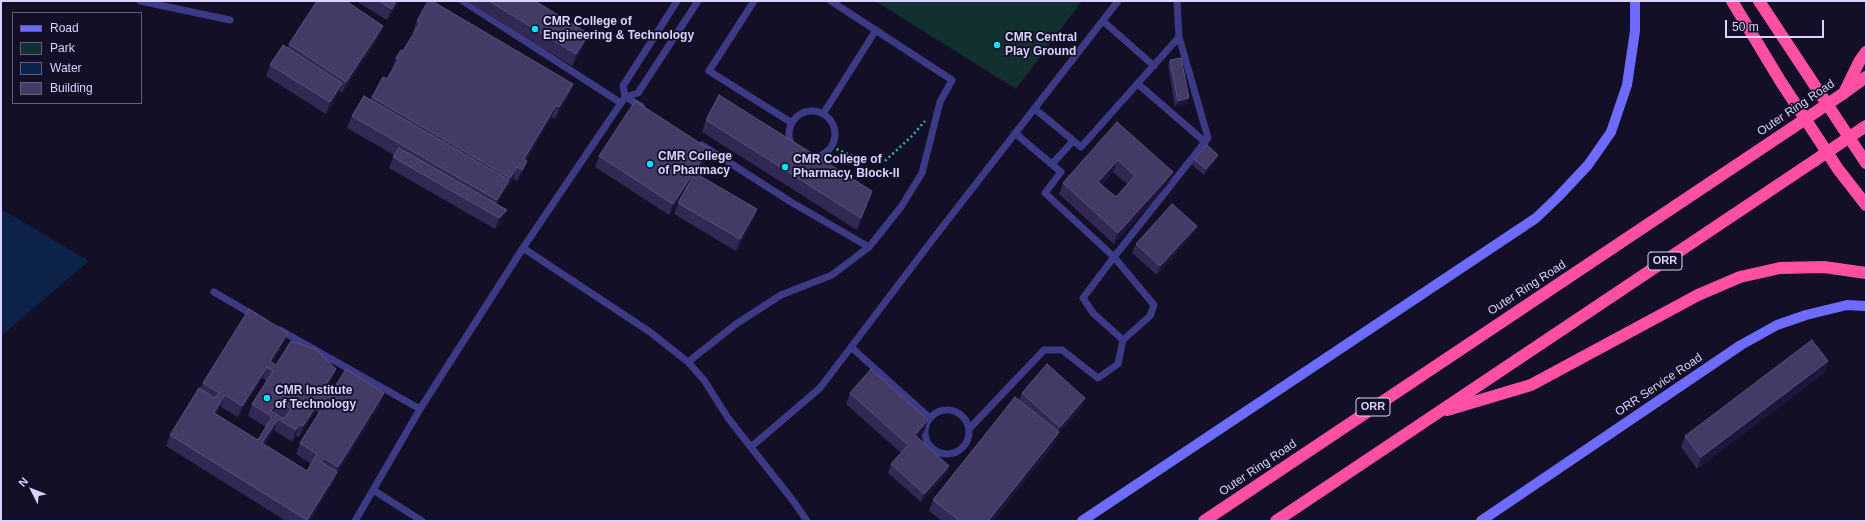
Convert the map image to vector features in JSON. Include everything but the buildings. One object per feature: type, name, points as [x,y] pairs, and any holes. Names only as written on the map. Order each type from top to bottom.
[{"type":"highway","points":[[1732,1],[1781,82],[1838,169],[1866,205]]},
{"type":"highway","points":[[1759,1],[1866,163]]},
{"type":"highway","points":[[1844,93],[1859,62],[1866,52]]},
{"type":"highway","name":"Outer Ring Road","points":[[1204,521],[1866,78]]},
{"type":"highway","name":"ORR","points":[[1276,521],[1866,126]]},
{"type":"highway","points":[[1435,414],[1531,386],[1698,295],[1740,276],[1780,268],[1824,267],[1866,273]]},
{"type":"main road","points":[[1082,521],[1536,218],[1588,165],[1610,132],[1627,85],[1635,31],[1635,1]]},
{"type":"main road","name":"ORR Service Road","points":[[1481,521],[1741,345],[1777,325],[1806,315],[1847,305],[1866,306]]},
{"type":"lane","points":[[140,1],[176,4],[230,20]]},
{"type":"lane","points":[[463,1],[623,100],[645,109]]},
{"type":"lane","points":[[623,100],[623,86],[676,1]]},
{"type":"lane","points":[[355,521],[420,409],[523,248],[623,100],[638,93],[698,1]]},
{"type":"lane","points":[[754,1],[709,71],[792,123]]},
{"type":"lane","points":[[688,362],[736,324],[781,295],[832,275],[869,247],[901,207],[922,173],[940,102],[952,80],[831,1]]},
{"type":"lane","points":[[751,447],[820,388],[1118,1]]},
{"type":"lane","points":[[1123,340],[1093,313],[1083,298],[1208,138],[1180,37],[1177,1]]},
{"type":"lane","points":[[1103,21],[1154,66]]},
{"type":"lane","points":[[823,114],[876,30]]},
{"type":"lane","points":[[1035,109],[1081,148],[1180,37]]},
{"type":"lane","points":[[1138,84],[1205,142]]},
{"type":"lane","points":[[812,111],[823,114],[832,123],[835,135],[832,146],[823,155],[811,158],[800,154],[792,146],[790,140],[789,134],[792,123],[800,114],[812,111]]},
{"type":"lane","points":[[969,429],[963,417],[953,411],[940,411],[930,418],[925,430],[927,442],[935,451],[947,455],[959,451],[967,441],[969,429],[1044,350],[1062,350],[1098,378],[1118,364],[1123,340],[1150,316],[1154,304],[1114,257],[1045,193],[1061,172],[1015,133]]},
{"type":"lane","points":[[1052,164],[1073,141]]},
{"type":"lane","points":[[698,143],[791,202],[869,247]]},
{"type":"lane","points":[[523,248],[650,332],[688,362],[704,380],[728,418],[807,521]]},
{"type":"lane","points":[[214,292],[262,319]]},
{"type":"lane","points":[[276,327],[420,409]]},
{"type":"lane","points":[[852,348],[930,418]]},
{"type":"lane","points":[[373,490],[422,521]]},
{"type":"path","points":[[832,146],[857,158],[886,160],[913,135],[927,119]]},
{"type":"green space","name":"CMR Central Play Ground","points":[[875,1],[1082,1],[1016,89]]},
{"type":"water","points":[[1,209],[89,261],[1,336]]},
{"type":"place","name":"CMR College of Engineering & Technology","points":[[535,29]]},
{"type":"place","name":"CMR Central Play Ground","points":[[997,45]]},
{"type":"place","name":"CMR College of Pharmacy","points":[[650,164]]},
{"type":"place","name":"CMR College of Pharmacy, Block-II","points":[[785,167]]},
{"type":"place","name":"CMR Institute of Technology","points":[[267,398]]}]
